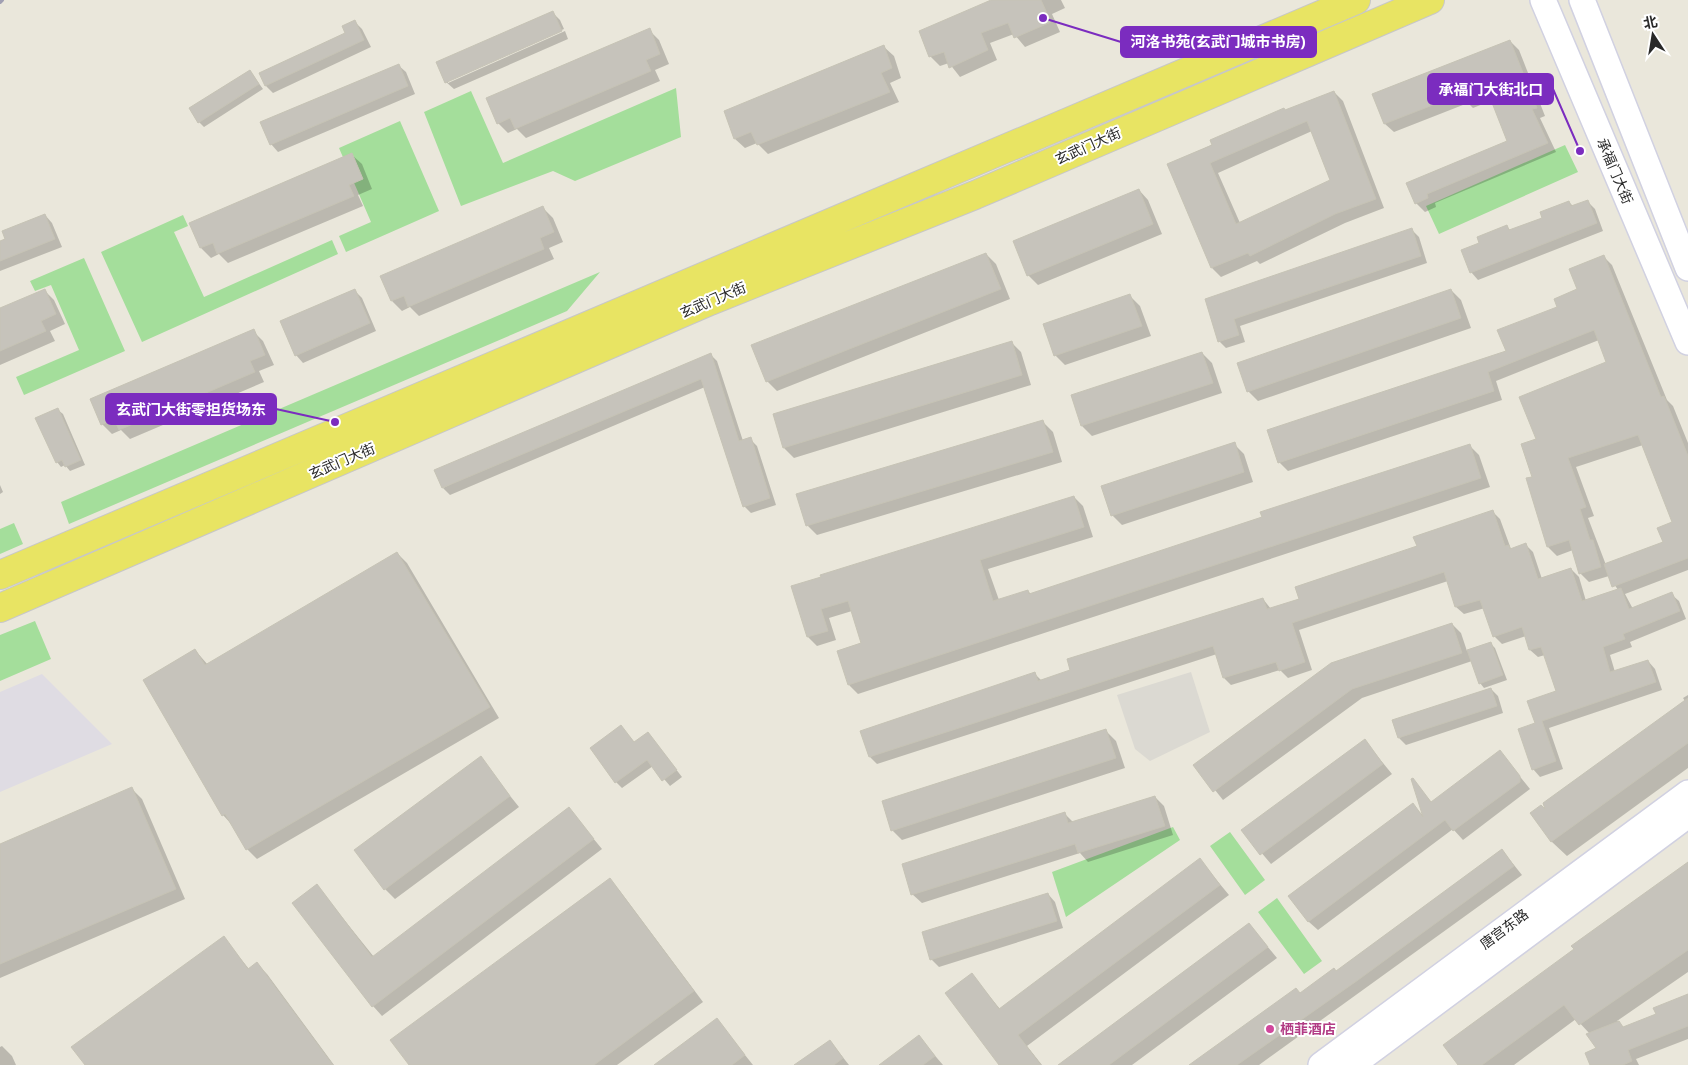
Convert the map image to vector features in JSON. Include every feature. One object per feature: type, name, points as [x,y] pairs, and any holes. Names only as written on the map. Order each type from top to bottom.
[{"type":"main road","name":"玄武门大街","points":[[0,575],[1356,0]]},
{"type":"main road","name":"玄武门大街","points":[[0,608],[710,301],[975,195],[1430,0]]},
{"type":"street","name":"承福门大街","points":[[1543,0],[1688,342]]},
{"type":"street","points":[[1582,0],[1688,268]]},
{"type":"street","name":"唐宫东路","points":[[1321,1065],[1688,792]]},
{"type":"street","name":"唐宫东路","points":[[1352,1065],[1688,815]]},
{"type":"shaded area","points":[[1191,672],[1210,732],[1150,761],[1135,749],[1117,695]]},
{"type":"shaded area","points":[[42,674],[112,744],[0,792],[0,692]]},
{"type":"green space","points":[[676,88],[681,137],[575,181],[553,171],[461,206],[424,112],[471,91],[503,163]]},
{"type":"green space","points":[[400,121],[439,211],[346,252],[339,236],[371,222],[339,148]]},
{"type":"green space","points":[[1565,145],[1578,172],[1439,234],[1426,206]]},
{"type":"green space","points":[[183,215],[188,226],[174,232],[204,297],[332,240],[338,254],[142,342],[101,252]]},
{"type":"green space","points":[[84,258],[125,351],[24,395],[16,377],[79,350],[51,285],[35,291],[30,281]]},
{"type":"green space","points":[[600,272],[567,311],[69,524],[61,502]]},
{"type":"green space","points":[[14,523],[23,544],[0,554],[0,529]]},
{"type":"green space","points":[[35,621],[51,659],[0,681],[0,635]]},
{"type":"green space","points":[[1173,827],[1180,840],[1066,917],[1052,872]]},
{"type":"green space","points":[[1230,832],[1265,880],[1245,895],[1210,846]]},
{"type":"green space","points":[[1277,898],[1322,961],[1304,974],[1258,912]]},
{"type":"building","points":[[991,0],[1041,0],[1051,22],[1014,38],[1008,23],[981,33],[988,50],[949,68],[944,52],[929,57],[919,31]]},
{"type":"building","points":[[553,11],[562,31],[445,83],[436,62]]},
{"type":"building","points":[[355,20],[364,40],[265,86],[259,73],[345,33],[342,26]]},
{"type":"building","points":[[650,28],[660,54],[646,60],[651,71],[515,129],[510,118],[497,124],[486,98]]},
{"type":"building","points":[[1510,40],[1537,108],[1532,109],[1548,143],[1427,194],[1428,198],[1415,204],[1406,183],[1507,141],[1487,90],[1463,100],[1461,94],[1384,124],[1372,94]]},
{"type":"building","points":[[884,45],[892,68],[881,73],[890,92],[757,145],[751,132],[734,139],[724,111]]},
{"type":"building","points":[[399,64],[408,86],[270,145],[260,122]]},
{"type":"building","points":[[250,70],[259,84],[198,123],[189,108]]},
{"type":"building","points":[[1334,91],[1376,199],[1335,214],[1250,256],[1248,253],[1211,268],[1167,164],[1212,145],[1210,140],[1284,108],[1285,110]],"holes":[[[1307,121],[1330,180],[1236,224],[1210,163]]]},
{"type":"building","points":[[352,153],[363,179],[349,185],[354,196],[217,254],[213,243],[200,248],[189,223]]},
{"type":"building","points":[[1139,189],[1153,224],[1027,276],[1013,241]]},
{"type":"building","points":[[1588,200],[1597,223],[1470,273],[1461,250],[1479,243],[1477,237],[1507,225],[1509,230],[1542,218],[1540,212],[1569,201],[1571,206]]},
{"type":"building","points":[[543,206],[554,232],[540,238],[544,249],[408,307],[404,296],[391,301],[380,276]]},
{"type":"building","points":[[45,214],[55,239],[0,261],[0,241],[5,239],[2,231]]},
{"type":"building","points":[[1412,228],[1421,256],[1234,319],[1239,335],[1218,342],[1205,299]]},
{"type":"building","points":[[986,253],[1001,289],[766,382],[751,345]]},
{"type":"building","points":[[1604,255],[1661,397],[1664,396],[1688,456],[1688,558],[1612,587],[1604,564],[1663,542],[1657,528],[1672,522],[1638,435],[1568,458],[1586,507],[1580,509],[1590,540],[1593,540],[1601,567],[1579,574],[1569,540],[1547,547],[1526,478],[1532,477],[1521,444],[1536,439],[1519,397],[1606,362],[1594,330],[1488,372],[1494,391],[1278,463],[1267,430],[1506,351],[1497,330],[1557,307],[1554,299],[1577,289],[1569,269]]},
{"type":"building","points":[[45,289],[56,314],[41,321],[46,331],[0,351],[0,308]]},
{"type":"building","points":[[355,289],[370,323],[295,356],[280,321]]},
{"type":"building","points":[[1451,289],[1461,318],[1247,392],[1237,363]]},
{"type":"building","points":[[1130,294],[1142,326],[1054,356],[1043,324]]},
{"type":"building","points":[[254,329],[265,355],[250,361],[255,372],[119,430],[114,419],[101,425],[90,399]]},
{"type":"building","points":[[1012,341],[1022,375],[783,448],[773,414]]},
{"type":"building","points":[[1202,352],[1213,383],[1081,426],[1071,395]]},
{"type":"building","points":[[711,353],[739,441],[751,437],[770,498],[743,507],[701,379],[442,488],[434,470]]},
{"type":"building","points":[[58,408],[81,460],[65,467],[62,460],[56,463],[35,418]]},
{"type":"building","points":[[1043,420],[1053,452],[806,526],[796,494]]},
{"type":"building","points":[[1235,442],[1244,472],[1111,516],[1101,486]]},
{"type":"building","points":[[1470,444],[1481,478],[848,685],[837,651],[861,643],[848,601],[821,609],[828,631],[807,637],[791,586],[821,577],[820,575],[1074,496],[1084,527],[980,560],[993,601],[1028,590],[1029,594],[1262,517],[1260,512]]},
{"type":"building","points":[[1493,510],[1505,546],[1509,545],[1510,549],[1526,543],[1538,579],[1571,568],[1582,601],[1621,588],[1629,609],[1672,592],[1680,611],[1623,634],[1625,639],[1603,647],[1610,672],[1648,660],[1656,682],[1542,721],[1556,761],[1532,770],[1518,729],[1535,723],[1527,701],[1556,691],[1541,647],[1529,650],[1522,627],[1493,637],[1480,600],[1455,607],[1444,572],[1292,623],[1305,662],[1279,671],[1276,662],[1223,678],[1213,646],[869,757],[860,731],[1035,672],[1038,681],[1070,670],[1067,659],[1263,598],[1267,609],[1299,599],[1295,587],[1417,546],[1413,537]]},
{"type":"building","points":[[397,552],[490,707],[246,850],[225,814],[222,816],[143,680],[195,649],[205,665]]},
{"type":"building","points":[[1452,623],[1462,653],[1352,689],[1213,792],[1193,765],[1331,663]]},
{"type":"building","points":[[1491,642],[1503,675],[1479,684],[1467,650]]},
{"type":"building","points":[[1491,688],[1497,706],[1398,738],[1392,720]]},
{"type":"building","points":[[1688,698],[1688,743],[1551,842],[1530,813],[1541,805],[1545,809],[1543,803]]},
{"type":"building","points":[[621,725],[634,742],[648,732],[677,770],[662,781],[647,760],[615,783],[590,748]]},
{"type":"building","points":[[1106,729],[1116,758],[891,831],[882,801]]},
{"type":"building","points":[[1365,739],[1383,764],[1260,855],[1241,830]]},
{"type":"building","points":[[1500,750],[1520,776],[1520,782],[1453,831],[1445,820],[1308,922],[1288,896],[1413,803],[1423,817],[1411,779],[1413,778],[1431,802]]},
{"type":"building","points":[[481,756],[510,796],[384,890],[354,850]]},
{"type":"building","points":[[132,787],[176,889],[0,964],[0,844]]},
{"type":"building","points":[[1155,796],[1165,826],[1078,853],[1075,844],[911,895],[902,864],[1065,812],[1068,823]]},
{"type":"building","points":[[569,807],[594,839],[372,1007],[292,903],[317,884],[372,957]]},
{"type":"building","points":[[1502,849],[1514,866],[1358,980],[1237,1065],[1189,1065],[1296,988],[1300,993],[1334,968],[1336,971]]},
{"type":"building","points":[[1200,858],[1220,885],[1018,1035],[1041,1065],[999,1065],[945,993],[972,973],[999,1009]]},
{"type":"building","points":[[1688,862],[1688,950],[1579,1025],[1564,1005],[1482,1065],[1458,1065],[1443,1045],[1574,949],[1571,946]]},
{"type":"building","points":[[610,878],[694,991],[594,1065],[409,1065],[390,1040]]},
{"type":"building","points":[[1048,893],[1057,921],[930,960],[922,932]]},
{"type":"building","points":[[1249,923],[1268,947],[1109,1065],[1058,1065]]},
{"type":"building","points":[[224,936],[248,969],[257,962],[333,1065],[85,1065],[71,1047]]},
{"type":"building","points":[[1688,994],[1688,1026],[1628,1050],[1632,1061],[1623,1065],[1590,1065],[1585,1053],[1596,1048],[1586,1034],[1619,1021],[1623,1027],[1656,1014],[1653,1008]]},
{"type":"building","points":[[717,1018],[745,1055],[732,1065],[654,1065]]},
{"type":"building","points":[[919,1035],[935,1056],[923,1065],[879,1065]]},
{"type":"building","points":[[830,1040],[843,1058],[834,1065],[794,1065]]},
{"type":"place","name":"河洛书苑(玄武门城市书房)","points":[[1043,18]]},
{"type":"place","name":"承福门大街北口","points":[[1580,151]]},
{"type":"place","name":"玄武门大街零担货场东","points":[[335,422]]},
{"type":"place","name":"栖菲酒店","points":[[1270,1029]]}]
